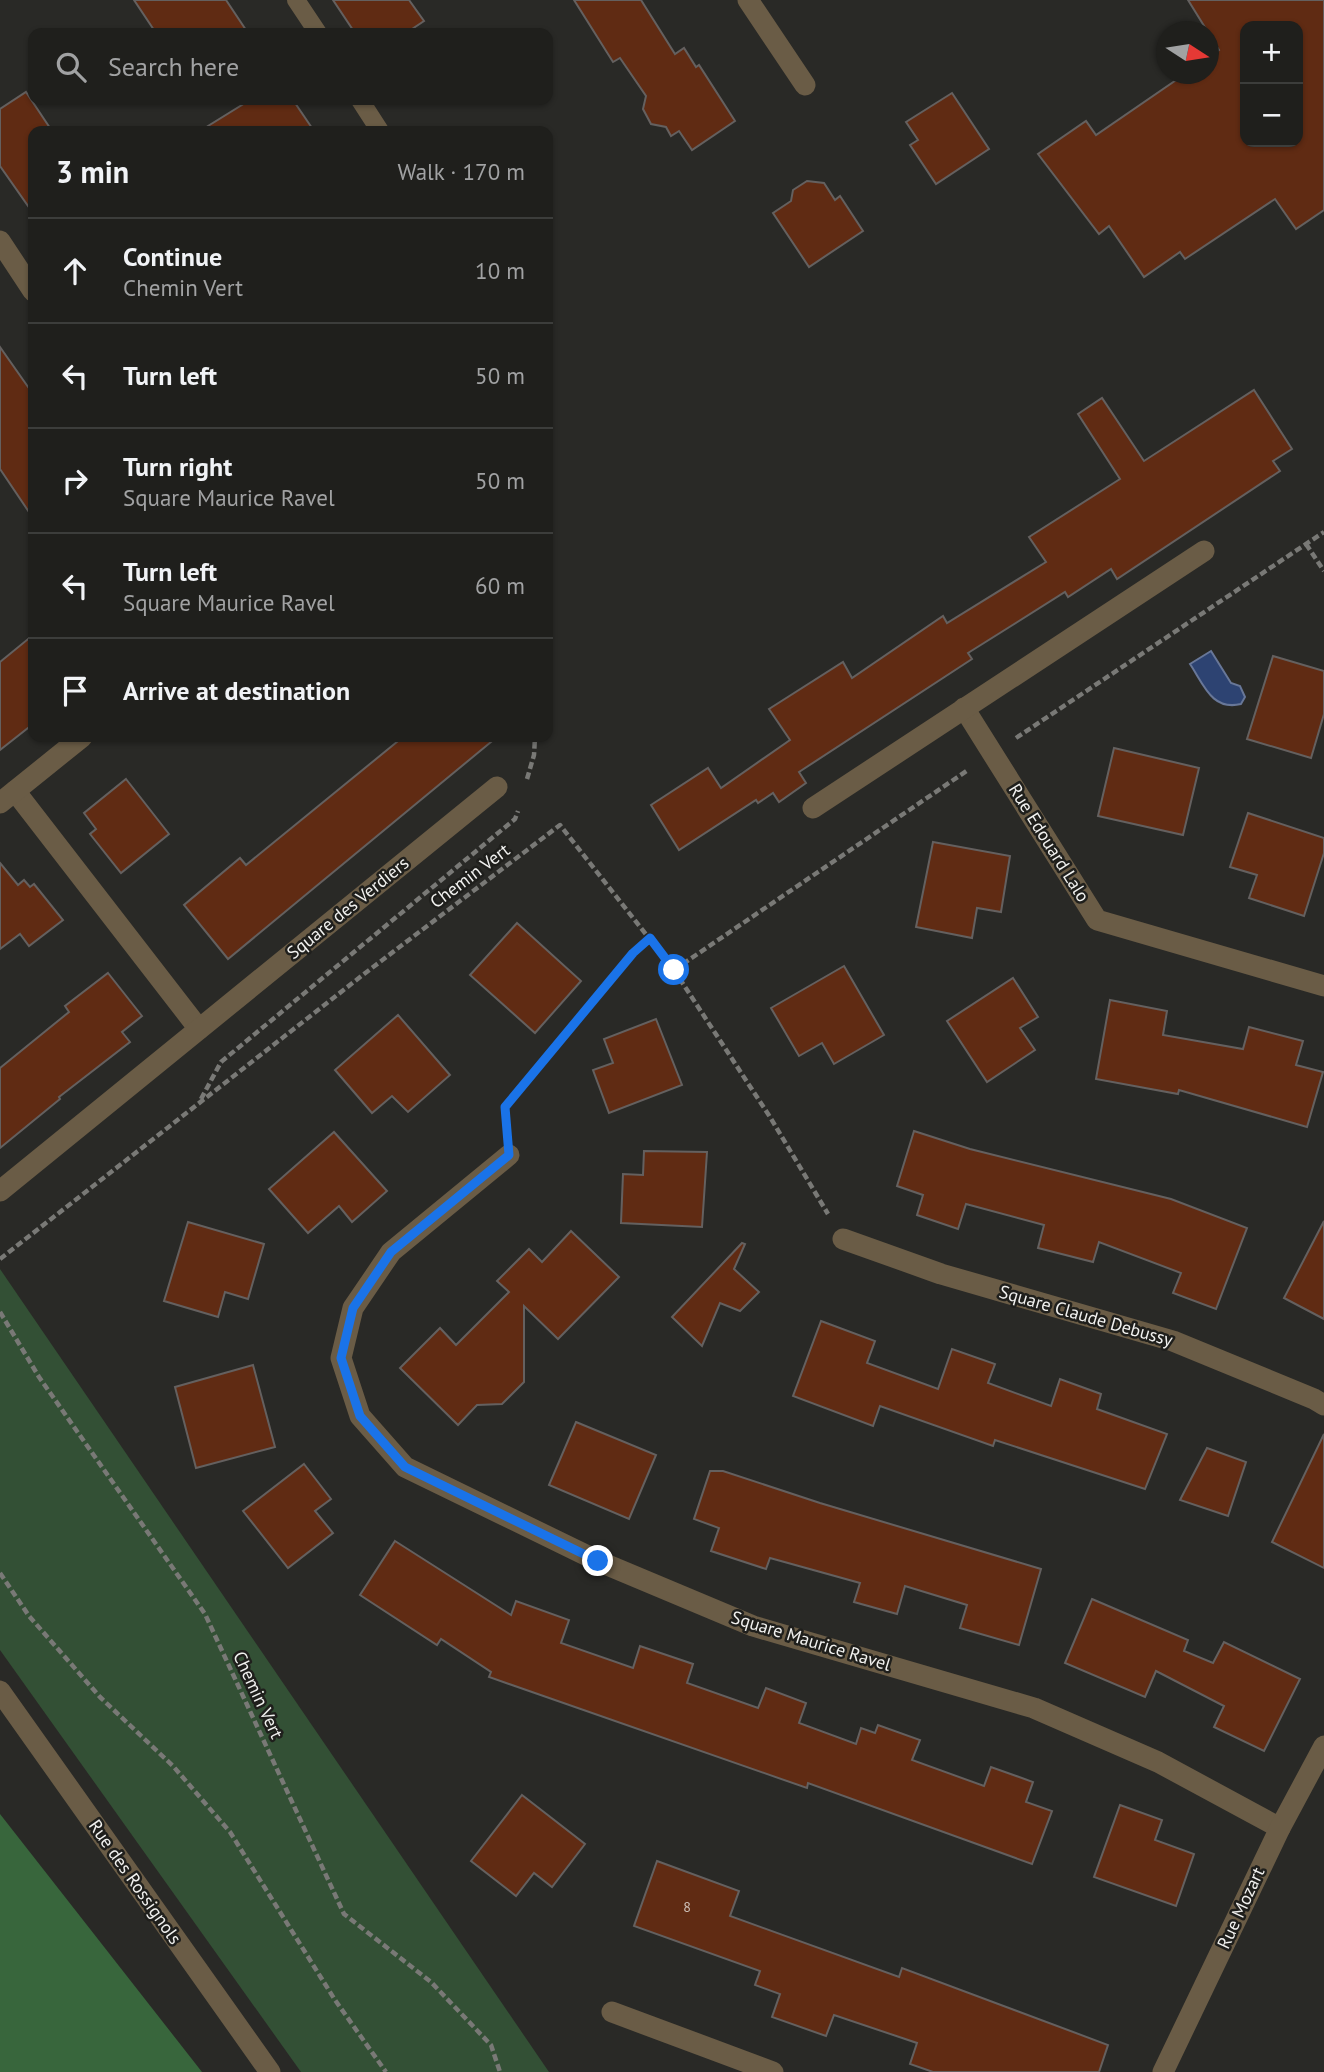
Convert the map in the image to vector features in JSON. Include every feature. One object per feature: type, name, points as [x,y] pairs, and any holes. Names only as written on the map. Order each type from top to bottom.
[{"type":"street","points":[[748,0],[805,85]]},
{"type":"street","points":[[0,241],[28,283]]},
{"type":"street","points":[[813,808],[1204,551]]},
{"type":"street","name":"Rue Edouard Lalo","points":[[964,708],[1097,920],[1324,986]]},
{"type":"street","points":[[76,742],[7,797],[199,1029]]},
{"type":"street","name":"Square des Verdiers","points":[[0,1192],[497,787]]},
{"type":"street","name":"Square Maurice Ravel","points":[[509,1155],[391,1252],[353,1308],[341,1358],[360,1416],[405,1467],[598,1561],[753,1626],[1034,1709],[1158,1762],[1280,1828]]},
{"type":"street","name":"Square Claude Debussy","points":[[843,1239],[941,1274],[1173,1341],[1324,1405]]},
{"type":"street","name":"Rue des Rossignols","points":[[0,1692],[270,2072]]},
{"type":"street","name":"Rue Mozart","points":[[1163,2072],[1280,1828],[1323,1752]]},
{"type":"street","points":[[612,2012],[773,2072]]},
{"type":"lane","points":[[296,0],[315,28]]},
{"type":"lane","points":[[363,105],[377,126]]},
{"type":"path","points":[[1306,544],[1324,571]]},
{"type":"path","points":[[526,780],[534,755],[535,742]]},
{"type":"path","points":[[199,1103],[221,1062],[515,819],[519,806]]},
{"type":"path","name":"Chemin Vert","points":[[0,1259],[560,825],[650,938],[771,1117],[843,1239]]},
{"type":"path","points":[[509,1155],[505,1107],[633,953],[650,938]]},
{"type":"path","name":"Chemin Vert","points":[[0,1312],[39,1377],[205,1614],[344,1914],[431,1982],[491,2045],[500,2072]]},
{"type":"path","points":[[0,1573],[29,1616],[100,1697],[173,1766],[230,1832],[335,2000],[386,2072]]},
{"type":"green space","points":[[0,1269],[549,2072],[301,2072],[0,1650]]},
{"type":"green space","points":[[0,1814],[202,2072],[0,2072]]},
{"type":"water","points":[[1211,651],[1231,683],[1240,686],[1245,697],[1241,704],[1223,704],[1216,700],[1190,664]]},
{"type":"building","points":[[134,0],[226,0],[245,28],[153,28]]},
{"type":"building","points":[[333,0],[409,0],[424,21],[414,28],[352,28]]},
{"type":"building","points":[[574,0],[641,0],[675,54],[684,48],[696,67],[699,65],[735,121],[692,150],[679,131],[671,136],[666,127],[651,124],[643,109],[646,96],[620,58],[613,62]]},
{"type":"building","points":[[1188,0],[1324,0],[1324,210],[1296,229],[1275,199],[1185,259],[1180,252],[1144,277],[1109,226],[1099,234],[1038,154],[1086,121],[1096,135],[1170,84],[1219,84],[1219,21],[1201,21]]},
{"type":"building","points":[[26,92],[28,105],[35,105],[49,126],[28,126],[28,206],[0,166],[0,109]]},
{"type":"building","points":[[952,93],[989,149],[936,184],[910,145],[918,140],[906,122]]},
{"type":"building","points":[[242,105],[296,105],[311,126],[208,126]]},
{"type":"building","points":[[807,181],[824,183],[835,200],[840,196],[863,231],[809,267],[773,213],[791,201],[793,190]]},
{"type":"building","points":[[0,347],[28,387],[28,511],[0,469]]},
{"type":"building","points":[[1254,390],[1292,449],[1273,461],[1280,471],[1117,579],[1111,569],[1068,597],[1065,592],[968,653],[972,659],[799,772],[806,783],[779,802],[773,793],[758,803],[756,800],[679,850],[651,805],[708,768],[721,788],[790,740],[769,709],[843,662],[852,678],[943,616],[947,623],[1046,562],[1029,537],[1120,479],[1078,414],[1102,398],[1144,461]]},
{"type":"building","points":[[28,639],[28,728],[0,750],[0,662]]},
{"type":"building","points":[[1273,656],[1324,671],[1324,714],[1311,758],[1247,739]]},
{"type":"building","points":[[397,742],[491,742],[228,959],[184,905],[240,858],[246,865]]},
{"type":"building","points":[[1114,748],[1199,768],[1183,835],[1098,816]]},
{"type":"building","points":[[126,779],[169,834],[121,873],[90,834],[96,829],[84,813]]},
{"type":"building","points":[[1248,813],[1324,838],[1324,853],[1304,916],[1249,898],[1257,875],[1230,867]]},
{"type":"building","points":[[933,842],[1010,856],[1001,912],[977,908],[972,938],[916,927]]},
{"type":"building","points":[[0,863],[18,885],[24,880],[30,887],[34,884],[63,920],[29,946],[20,934],[0,949]]},
{"type":"building","points":[[517,923],[581,981],[535,1033],[470,975]]},
{"type":"building","points":[[844,966],[884,1035],[834,1064],[822,1043],[799,1056],[771,1008]]},
{"type":"building","points":[[108,973],[142,1016],[122,1032],[130,1042],[59,1097],[60,1099],[0,1148],[0,1068],[69,1012],[65,1006]]},
{"type":"building","points":[[1013,978],[1038,1017],[1020,1028],[1035,1050],[987,1082],[947,1021]]},
{"type":"building","points":[[1110,1000],[1167,1011],[1163,1035],[1243,1049],[1249,1027],[1303,1041],[1296,1065],[1323,1072],[1307,1127],[1179,1090],[1178,1094],[1096,1079]]},
{"type":"building","points":[[398,1015],[450,1075],[408,1112],[392,1096],[372,1113],[335,1070]]},
{"type":"building","points":[[656,1019],[682,1085],[609,1113],[593,1070],[613,1063],[604,1039]]},
{"type":"building","points":[[914,1131],[970,1149],[1171,1199],[1247,1228],[1216,1309],[1173,1293],[1181,1273],[1099,1242],[1093,1262],[1038,1248],[1044,1225],[966,1204],[958,1229],[917,1215],[923,1195],[897,1186]]},
{"type":"building","points":[[334,1132],[387,1191],[352,1222],[339,1206],[308,1233],[269,1189]]},
{"type":"building","points":[[644,1151],[707,1152],[702,1227],[621,1223],[623,1174],[643,1175]]},
{"type":"building","points":[[1324,1221],[1324,1319],[1284,1298]]},
{"type":"building","points":[[188,1222],[264,1244],[248,1299],[225,1292],[218,1317],[164,1301]]},
{"type":"building","points":[[571,1231],[619,1277],[558,1339],[524,1306],[524,1382],[502,1404],[477,1405],[458,1425],[400,1368],[440,1328],[456,1345],[509,1292],[497,1281],[529,1249],[542,1262]]},
{"type":"building","points":[[742,1243],[745,1244],[734,1269],[759,1292],[740,1311],[720,1303],[702,1346],[672,1317]]},
{"type":"building","points":[[821,1321],[875,1341],[867,1363],[938,1389],[952,1349],[995,1364],[988,1383],[1051,1406],[1060,1379],[1101,1394],[1097,1409],[1167,1434],[1145,1489],[995,1440],[993,1446],[880,1406],[873,1426],[793,1396]]},
{"type":"building","points":[[253,1365],[275,1447],[196,1468],[175,1387]]},
{"type":"building","points":[[576,1422],[656,1455],[629,1519],[549,1485]]},
{"type":"building","points":[[1324,1434],[1324,1568],[1272,1542]]},
{"type":"building","points":[[1207,1448],[1246,1462],[1228,1516],[1180,1500]]},
{"type":"building","points":[[304,1464],[331,1499],[315,1511],[333,1533],[288,1568],[243,1511]]},
{"type":"building","points":[[710,1471],[723,1471],[1041,1569],[1019,1645],[960,1628],[967,1605],[905,1586],[897,1614],[854,1602],[860,1583],[770,1558],[766,1569],[711,1551],[719,1528],[694,1519]]},
{"type":"building","points":[[395,1541],[511,1615],[516,1601],[569,1620],[561,1643],[633,1668],[640,1646],[693,1664],[687,1683],[758,1708],[766,1688],[806,1703],[799,1723],[856,1744],[861,1728],[875,1733],[878,1725],[920,1740],[912,1760],[984,1786],[991,1767],[1033,1782],[1026,1802],[1052,1811],[1032,1864],[808,1783],[807,1788],[489,1677],[491,1672],[441,1639],[437,1645],[360,1595]]},
{"type":"building","points":[[1092,1599],[1188,1640],[1184,1651],[1213,1663],[1224,1642],[1300,1679],[1264,1751],[1214,1727],[1224,1706],[1156,1671],[1145,1697],[1065,1663]]},
{"type":"building","points":[[522,1795],[585,1844],[552,1887],[534,1873],[516,1896],[471,1861]]},
{"type":"building","points":[[1120,1805],[1162,1820],[1155,1840],[1194,1854],[1176,1906],[1094,1877]]},
{"type":"building","points":[[657,1861],[739,1891],[730,1916],[899,1977],[902,1968],[1108,2045],[1099,2072],[933,2072],[910,2064],[917,2043],[834,2015],[826,2036],[772,2017],[780,1994],[755,1985],[760,1971],[634,1926]]},
{"type":"route","points":[[598,1561],[405,1467],[360,1416],[341,1358],[353,1308],[391,1252],[509,1155],[505,1107],[633,953],[650,938],[674,970]]}]
